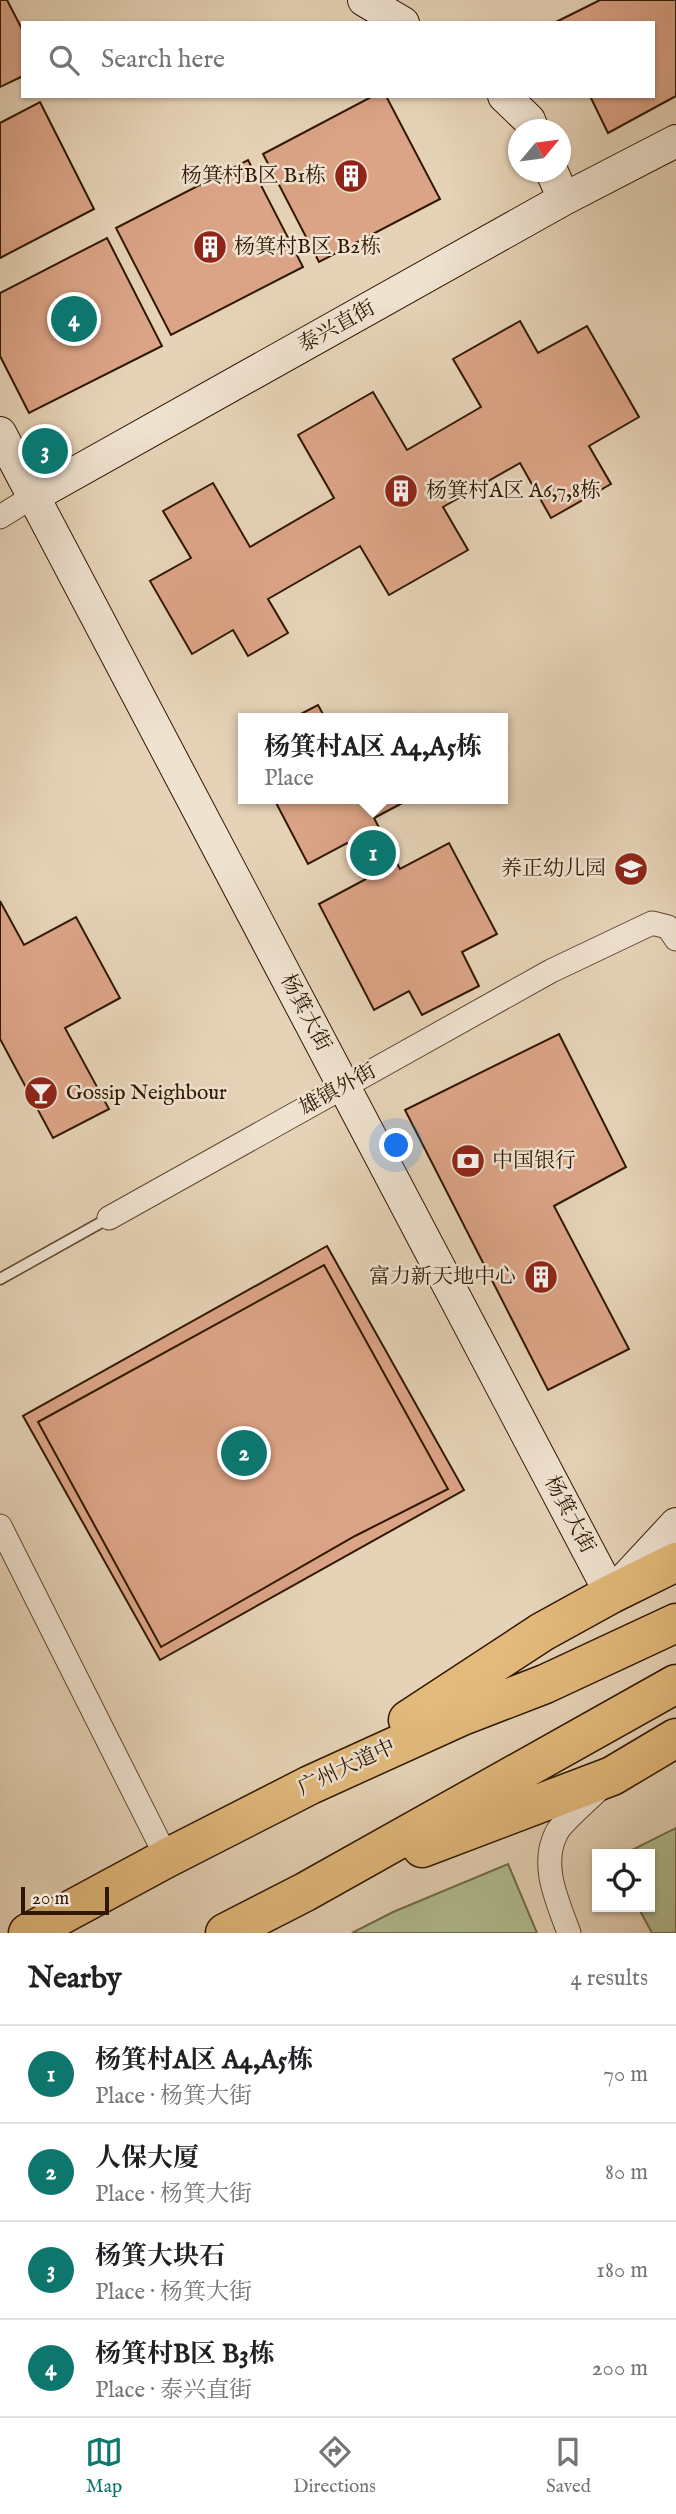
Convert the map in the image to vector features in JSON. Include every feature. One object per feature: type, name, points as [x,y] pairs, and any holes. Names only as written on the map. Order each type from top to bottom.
[{"type":"highway","points":[[611,1594],[676,1547]]},
{"type":"highway","points":[[310,1785],[542,1632],[676,1562]]},
{"type":"highway","name":"广州大道中","points":[[28,1933],[310,1785],[462,1716],[545,1684],[676,1623]]},
{"type":"highway","points":[[225,1933],[305,1892],[676,1684]]},
{"type":"highway","points":[[305,1892],[612,1776],[676,1738]]},
{"type":"street","points":[[363,0],[400,21]]},
{"type":"street","points":[[506,98],[528,119]]},
{"type":"street","name":"泰兴直街","points":[[0,517],[558,186],[676,141]]},
{"type":"street","name":"杨箕大街","points":[[0,433],[611,1594]]},
{"type":"street","name":"雄镇外街","points":[[109,1218],[551,971],[652,923],[668,926],[676,939]]},
{"type":"street","points":[[611,1594],[676,1524]]},
{"type":"street","points":[[0,1526],[167,1858]]},
{"type":"street","points":[[569,1933],[554,1890],[549,1865],[556,1833],[612,1776],[676,1758]]},
{"type":"lane","name":"雄镇外街","points":[[0,1279],[109,1218]]},
{"type":"green space","points":[[676,1828],[676,1933],[652,1933],[641,1912],[655,1912],[655,1849],[634,1849]]},
{"type":"green space","points":[[508,1864],[537,1933],[352,1933],[393,1912]]},
{"type":"building","points":[[0,0],[7,0],[21,27],[21,77],[0,87]]},
{"type":"building","points":[[600,0],[676,0],[676,96],[608,133],[591,98],[655,98],[655,21],[558,21]]},
{"type":"building","name":"杨箕村B区 B1栋","points":[[369,98],[387,98],[440,199],[319,262],[263,154]]},
{"type":"building","points":[[40,102],[94,209],[0,258],[0,123]]},
{"type":"building","name":"杨箕村B区 B2栋","points":[[248,160],[303,267],[171,335],[116,228]]},
{"type":"building","points":[[107,238],[162,346],[29,413],[0,356],[0,293]]},
{"type":"building","name":"杨箕村A区 A6,7,8栋","points":[[520,321],[538,353],[587,326],[639,417],[589,446],[611,484],[551,518],[520,463],[443,507],[468,550],[389,595],[360,546],[268,599],[288,633],[248,656],[233,630],[192,654],[150,581],[191,558],[163,511],[213,483],[250,547],[334,498],[298,435],[373,392],[407,450],[481,407],[453,359]]},
{"type":"building","points":[[318,705],[322,713],[303,713]]},
{"type":"building","points":[[277,804],[401,804],[374,818],[400,869],[449,843],[497,934],[462,952],[479,986],[422,1015],[409,991],[374,1010],[319,904],[366,879],[347,843],[308,864]]},
{"type":"building","points":[[0,901],[24,945],[76,917],[120,998],[65,1028],[109,1109],[53,1138],[0,1039]]},
{"type":"building","name":"富力新天地中心","points":[[559,1034],[626,1167],[554,1206],[629,1349],[548,1390],[405,1110]]},
{"type":"building","points":[[327,1246],[464,1490],[160,1660],[23,1416]]},
{"type":"building","points":[[324,1265],[448,1489],[355,1536],[161,1647],[38,1422]]},
{"type":"place","name":"杨箕村B区 B1栋","points":[[351,176]]},
{"type":"place","name":"杨箕村B区 B2栋","points":[[210,247]]},
{"type":"place","name":"杨箕村B区 B3栋","points":[[74,319]]},
{"type":"place","name":"杨箕大块石","points":[[45,451]]},
{"type":"place","name":"杨箕村A区 A6,7,8栋","points":[[401,491]]},
{"type":"place","name":"杨箕村A区 A4,A5栋","points":[[373,853]]},
{"type":"place","name":"养正幼儿园","points":[[631,869]]},
{"type":"place","name":"Gossip Neighbour","points":[[41,1093]]},
{"type":"place","name":"中国银行","points":[[468,1161]]},
{"type":"place","name":"富力新天地中心","points":[[541,1277]]},
{"type":"place","name":"人保大厦","points":[[244,1453]]}]
